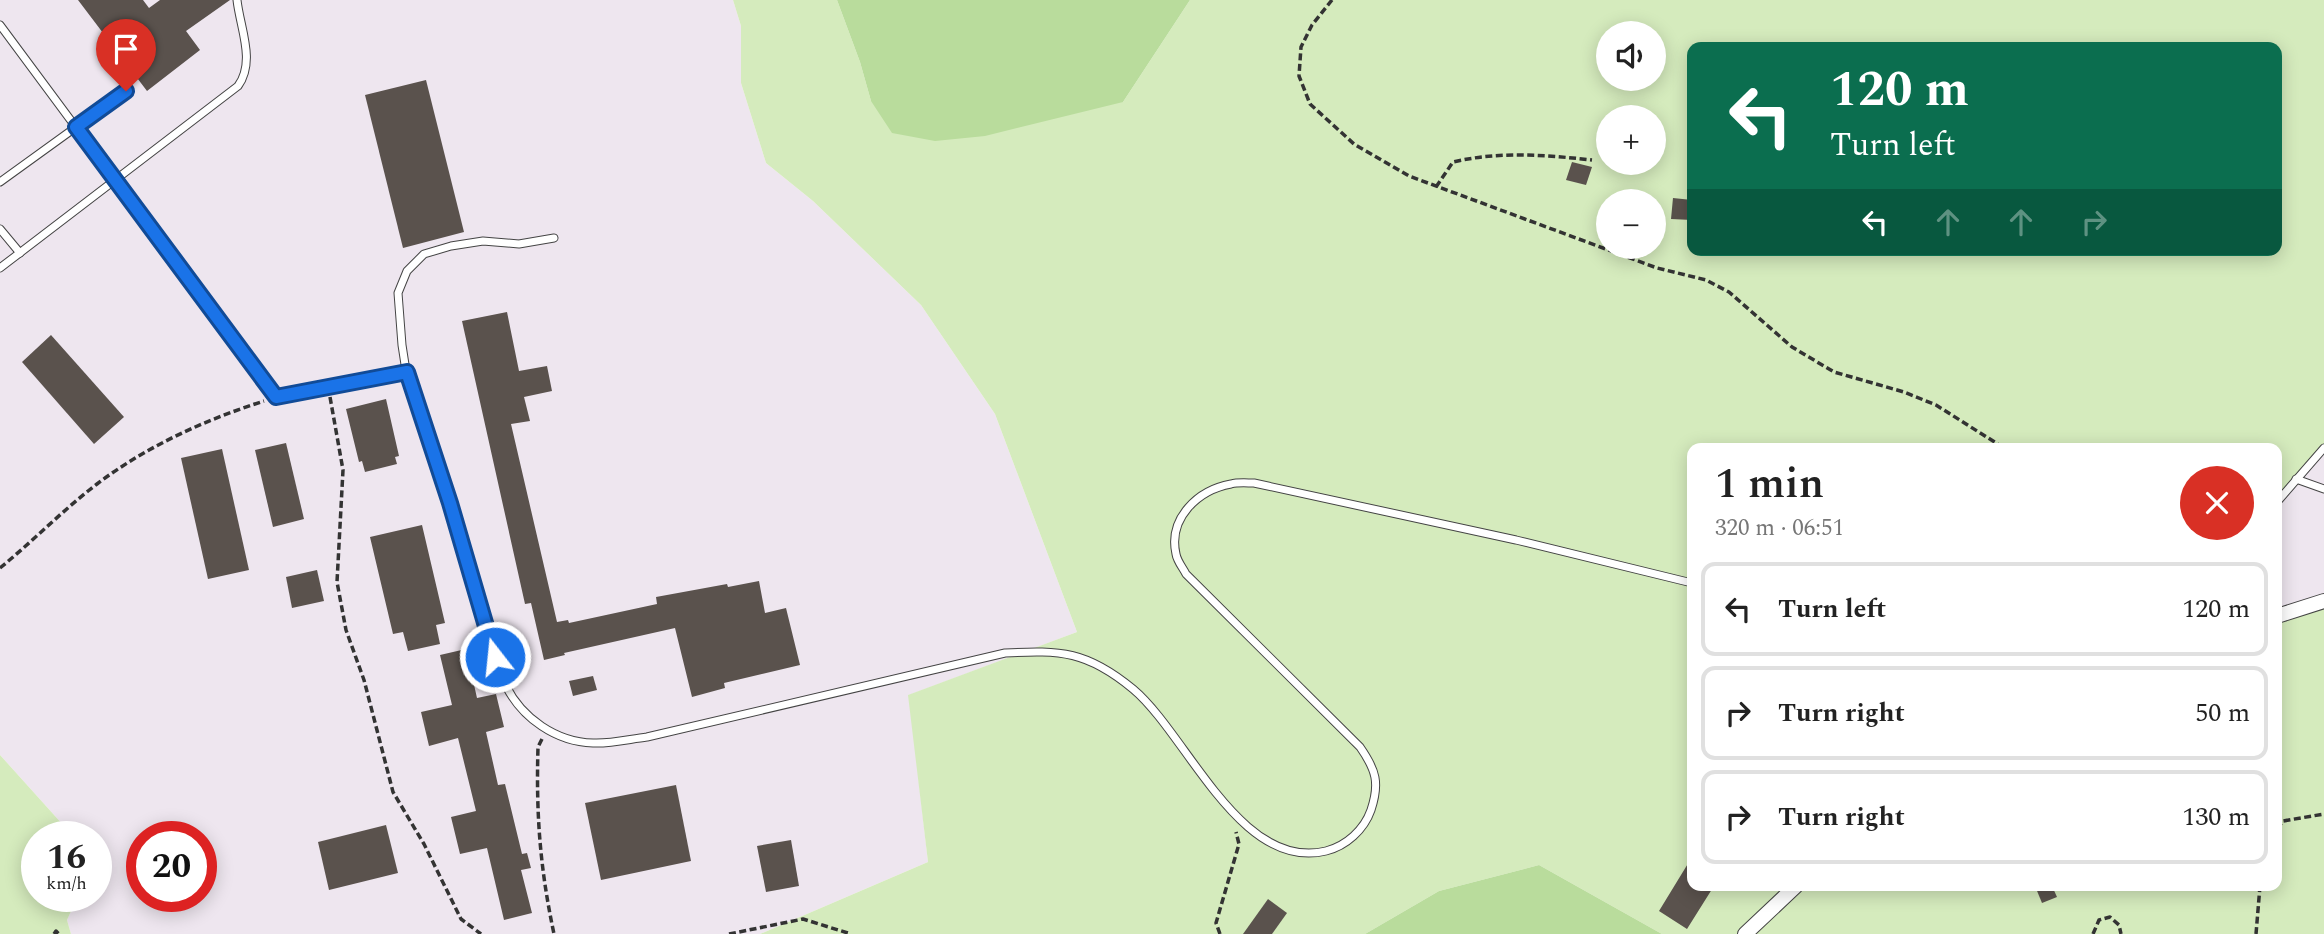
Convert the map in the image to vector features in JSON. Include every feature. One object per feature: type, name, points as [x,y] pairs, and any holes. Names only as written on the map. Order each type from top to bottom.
[{"type":"street","points":[[2282,613],[2324,601]]},
{"type":"street","points":[[1745,934],[1792,891]]},
{"type":"lane","points":[[0,268],[238,86],[246,75],[246,49],[237,0]]},
{"type":"lane","points":[[0,25],[276,397],[407,372]]},
{"type":"lane","points":[[0,183],[126,91]]},
{"type":"lane","points":[[0,229],[20,253]]},
{"type":"lane","points":[[554,238],[519,244],[483,241],[424,254],[407,271],[398,293],[407,372],[506,686],[521,709],[546,729],[559,735],[593,743],[647,737],[1005,653],[1064,652],[1083,658],[1134,690],[1156,713],[1230,811],[1259,836],[1287,851],[1316,854],[1337,849],[1355,835],[1370,814],[1378,787],[1372,764],[1360,747],[1186,574],[1176,556],[1175,536],[1189,504],[1208,491],[1232,484],[1254,484],[1516,540],[1687,582]]},
{"type":"lane","points":[[2282,496],[2324,449]]},
{"type":"lane","points":[[2297,479],[2324,489]]},
{"type":"path","points":[[1332,0],[1312,25],[1301,47],[1299,76],[1310,104],[1354,144],[1409,176],[1436,187],[1657,268],[1706,280],[1729,292],[1792,347],[1834,372],[1936,405],[1996,443]]},
{"type":"path","points":[[1436,187],[1454,162],[1482,155],[1542,155],[1592,160]]},
{"type":"path","points":[[329,388],[343,470],[337,582],[346,630],[364,680],[393,792],[424,844],[461,919],[481,934]]},
{"type":"path","points":[[0,568],[97,484],[147,450],[197,425],[276,397]]},
{"type":"path","points":[[546,729],[538,747],[537,817],[543,883],[554,934]]},
{"type":"path","points":[[1214,934],[1238,844],[1230,811]]},
{"type":"path","points":[[2282,822],[2324,814]]},
{"type":"path","points":[[2256,934],[2260,891]]},
{"type":"path","points":[[2093,934],[2099,920],[2109,917],[2119,925],[2121,934]]},
{"type":"path","points":[[729,934],[803,919],[851,934]]},
{"type":"path","points":[[1216,923],[1220,934]]},
{"type":"shaded area","points":[[0,0],[733,0],[741,26],[741,83],[766,163],[813,201],[921,305],[995,414],[1077,632],[909,695],[928,862],[760,934],[71,934],[67,920],[71,912],[112,912],[112,821],[59,821],[0,755]]},
{"type":"shaded area","points":[[2324,448],[2324,601],[2282,614],[2282,496]]},
{"type":"green space","points":[[733,0],[837,0],[871,101],[1123,102],[1190,0],[2324,0],[2324,448],[2282,496],[2282,443],[1687,443],[1687,891],[1791,891],[1745,934],[1662,934],[1539,865],[1439,891],[1365,934],[760,934],[928,862],[908,695],[1077,632],[995,414],[921,305],[813,201],[766,163],[741,83],[741,26]]},
{"type":"green space","points":[[837,0],[1190,0],[1123,102],[985,136],[935,141],[892,133],[871,101]]},
{"type":"green space","points":[[2324,601],[2324,934],[1748,934],[1794,891],[2282,891],[2282,614]]},
{"type":"green space","points":[[0,755],[59,821],[21,821],[21,912],[71,912],[67,920],[71,934],[0,934]]},
{"type":"green space","points":[[1539,865],[1662,934],[1365,934],[1439,891]]},
{"type":"building","points":[[78,0],[143,0],[149,8],[160,0],[230,0],[186,31],[200,50],[147,91]]},
{"type":"building","points":[[426,80],[464,232],[403,248],[365,95]]},
{"type":"building","points":[[1572,162],[1592,167],[1586,185],[1566,180]]},
{"type":"building","points":[[1673,198],[1687,199],[1687,220],[1671,219]]},
{"type":"building","points":[[507,312],[519,371],[547,366],[552,391],[524,397],[530,421],[511,424],[557,622],[568,620],[569,623],[657,604],[656,597],[759,581],[765,613],[786,608],[800,665],[724,683],[725,688],[692,697],[675,628],[544,660],[531,603],[525,604],[462,321]]},
{"type":"building","points":[[51,335],[124,417],[94,444],[22,362]]},
{"type":"building","points":[[386,399],[399,456],[395,457],[397,464],[365,472],[362,461],[359,462],[346,409]]},
{"type":"building","points":[[286,443],[304,519],[273,527],[255,450]]},
{"type":"building","points":[[222,449],[249,570],[208,579],[181,458]]},
{"type":"building","points":[[422,525],[445,623],[436,625],[440,644],[408,651],[403,632],[393,634],[370,537]]},
{"type":"building","points":[[317,570],[324,601],[292,608],[286,577]]},
{"type":"building","points":[[466,649],[477,698],[496,694],[504,727],[486,732],[498,785],[505,784],[522,854],[527,853],[531,868],[521,870],[532,913],[504,920],[487,848],[460,854],[451,817],[476,811],[458,738],[429,746],[421,712],[452,705],[440,655]]},
{"type":"building","points":[[593,676],[597,690],[573,696],[569,681]]},
{"type":"building","points":[[676,785],[691,861],[601,880],[585,803]]},
{"type":"building","points":[[386,825],[398,873],[329,890],[318,842]]},
{"type":"building","points":[[791,840],[799,886],[766,892],[757,846]]},
{"type":"building","points":[[1687,865],[1687,891],[1711,891],[1687,929],[1659,911]]},
{"type":"building","points":[[2037,891],[2054,891],[2057,897],[2042,903]]},
{"type":"building","points":[[1268,899],[1287,913],[1272,934],[1243,934]]},
{"type":"route","points":[[126,91],[76,127],[276,397],[407,372],[450,503],[495,657]]}]
